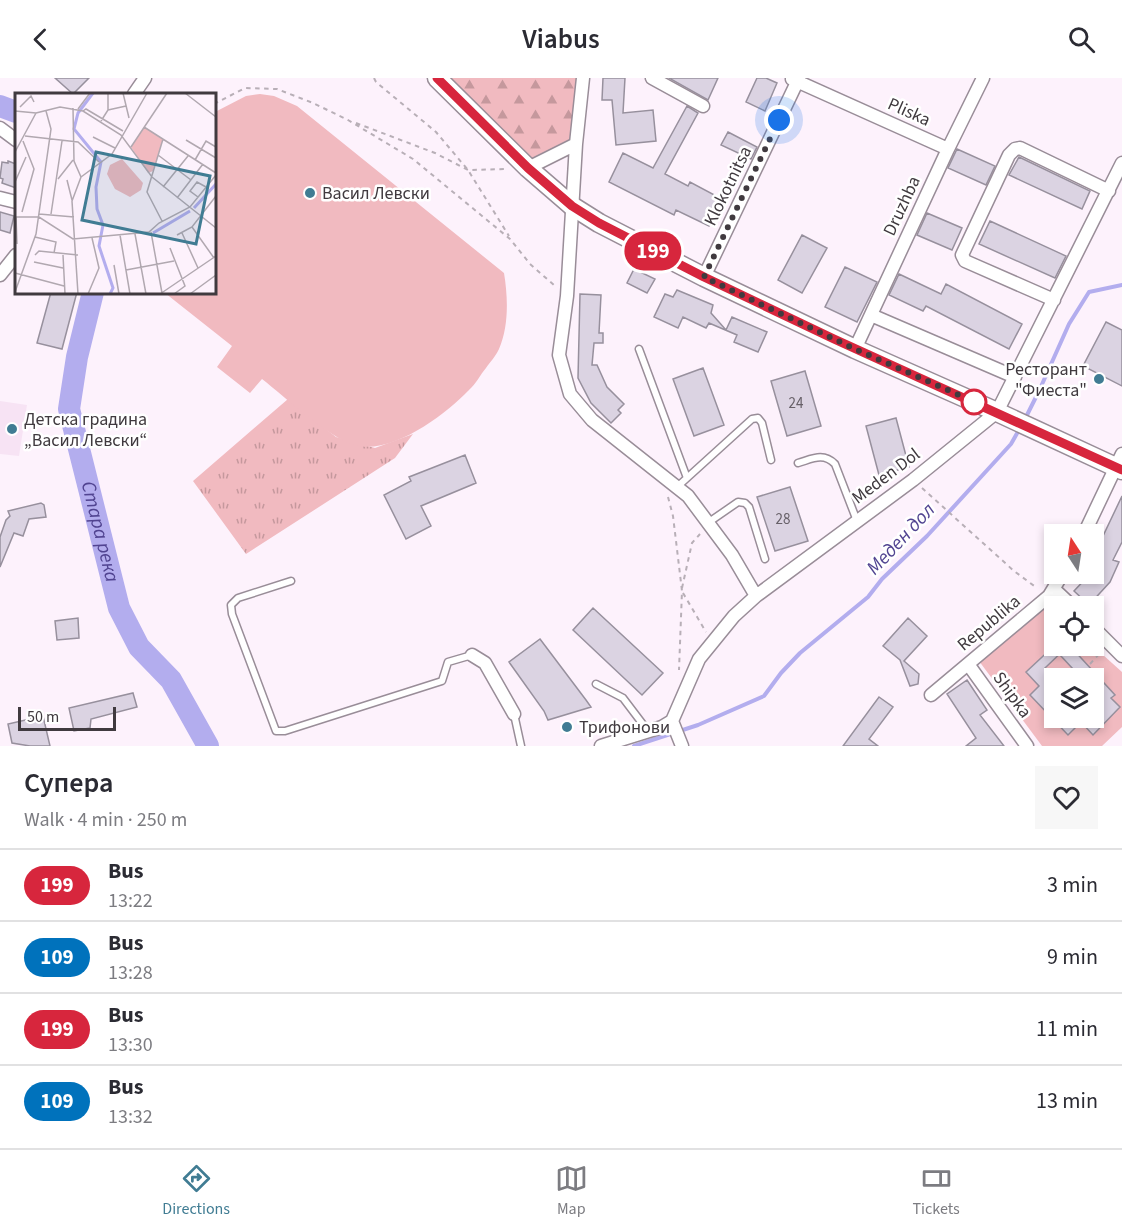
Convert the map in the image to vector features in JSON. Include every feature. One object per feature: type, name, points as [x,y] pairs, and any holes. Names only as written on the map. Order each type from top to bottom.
[{"type":"main road","points":[[437,78],[528,168],[572,206],[599,223],[704,277],[855,349],[1032,429],[1120,464]]},
{"type":"street","points":[[135,93],[145,78]]},
{"type":"street","points":[[583,78],[576,144],[567,296],[559,355],[570,393],[592,420],[688,496],[709,522],[756,596]]},
{"type":"street","points":[[652,78],[703,106]]},
{"type":"street","name":"Druzhba","points":[[855,349],[983,78]]},
{"type":"street","name":"Pliska","points":[[796,79],[948,149]]},
{"type":"street","name":"Klokotnitsa","points":[[704,277],[796,79]]},
{"type":"street","points":[[0,128],[15,139]]},
{"type":"street","points":[[528,168],[576,144]]},
{"type":"street","points":[[1054,300],[965,261],[962,255],[1009,155],[1015,149],[1020,148],[1108,191]]},
{"type":"street","name":"Meden Dol","points":[[601,746],[648,732],[677,734],[685,690],[699,659],[734,616],[756,596],[1002,414],[1015,377],[1122,164]]},
{"type":"street","points":[[0,198],[15,202]]},
{"type":"street","points":[[0,275],[15,256]]},
{"type":"street","points":[[871,315],[1015,377]]},
{"type":"street","points":[[1089,524],[1120,464]]},
{"type":"street","name":"Republika","points":[[931,695],[1051,592],[1056,584]]},
{"type":"street","points":[[1051,592],[1057,596]]},
{"type":"street","points":[[1104,638],[1122,656]]},
{"type":"street","points":[[472,655],[484,663],[514,714]]},
{"type":"street","name":"Shipka","points":[[968,664],[1027,746]]},
{"type":"lane","points":[[639,349],[687,478]]},
{"type":"lane","points":[[677,487],[752,419],[758,418],[762,423],[771,460]]},
{"type":"lane","points":[[798,463],[822,456],[830,458],[835,464],[857,521]]},
{"type":"lane","points":[[709,522],[738,502],[745,503],[749,507],[765,559]]},
{"type":"lane","points":[[291,581],[238,598],[231,605],[232,614],[276,731],[285,731],[442,681],[448,662],[472,655]]},
{"type":"lane","points":[[596,684],[623,698],[648,732]]},
{"type":"lane","points":[[514,714],[521,746]]},
{"type":"path","points":[[374,78],[436,132],[468,170],[510,239],[530,264],[567,296]]},
{"type":"path","points":[[216,103],[245,88],[277,89],[313,103],[348,120],[413,159],[510,239]]},
{"type":"path","points":[[348,120],[435,153],[468,170],[528,168]]},
{"type":"path","points":[[663,476],[673,516],[682,591],[679,669],[685,690]]},
{"type":"path","points":[[913,480],[1014,571],[1051,592]]},
{"type":"path","points":[[709,522],[693,543],[682,591],[711,642]]},
{"type":"path","points":[[1090,664],[1110,644]]},
{"type":"shaded area","name":"Детска градина „Васил Левски“","points":[[0,401],[27,405],[19,456],[0,454]]},
{"type":"green space","points":[[437,78],[583,78],[576,144],[528,168]]},
{"type":"green space","name":"Васил Левски","points":[[260,94],[274,96],[297,106],[504,273],[506,321],[496,354],[474,385],[459,400],[432,421],[400,439],[384,445],[369,447],[354,445],[332,434],[262,379],[250,393],[217,367],[232,346],[166,294],[216,294],[216,111],[246,96]]},
{"type":"green space","points":[[288,399],[336,437],[375,448],[413,434],[395,458],[246,554],[193,481]]},
{"type":"green space","points":[[1044,608],[1044,656],[1104,656],[1122,672],[1122,727],[1102,746],[1042,746],[979,661]]},
{"type":"building","points":[[55,78],[89,78],[74,93]]},
{"type":"building","points":[[603,78],[625,78],[623,113],[653,110],[656,141],[616,145],[612,100],[602,100]]},
{"type":"building","points":[[669,78],[718,78],[708,100]]},
{"type":"building","points":[[757,78],[766,78],[777,83],[765,111],[746,102]]},
{"type":"building","points":[[687,106],[698,113],[665,174],[688,186],[690,182],[722,199],[709,226],[676,210],[674,215],[609,182],[623,153],[653,168]]},
{"type":"building","points":[[728,132],[757,147],[751,159],[721,145]]},
{"type":"building","points":[[957,149],[995,166],[986,185],[948,168]]},
{"type":"building","points":[[1019,157],[1090,191],[1082,209],[1009,175]]},
{"type":"building","points":[[8,161],[15,164],[15,188],[2,183],[3,179],[0,178],[2,162],[8,163]]},
{"type":"building","points":[[0,212],[14,216],[10,233],[0,230]]},
{"type":"building","points":[[927,213],[962,228],[952,250],[917,235]]},
{"type":"building","points":[[990,221],[1066,256],[1055,278],[979,244]]},
{"type":"building","points":[[802,235],[827,248],[802,293],[778,280]]},
{"type":"building","points":[[845,267],[877,282],[857,322],[825,307]]},
{"type":"building","points":[[634,269],[655,279],[647,293],[627,283]]},
{"type":"building","points":[[899,274],[941,294],[946,284],[1022,324],[1009,349],[926,306],[923,311],[889,295]]},
{"type":"building","points":[[677,290],[713,305],[711,313],[726,330],[732,317],[767,332],[758,352],[734,342],[737,335],[709,323],[706,328],[683,317],[678,328],[654,317],[665,294],[673,297]]},
{"type":"building","points":[[50,294],[76,294],[62,349],[37,343]]},
{"type":"building","points":[[580,294],[601,295],[599,333],[603,333],[603,343],[594,343],[592,365],[597,365],[607,387],[624,404],[618,410],[621,413],[611,423],[591,403],[578,378]]},
{"type":"building","points":[[1106,322],[1122,330],[1122,386],[1083,366]]},
{"type":"building","points":[[703,368],[724,425],[694,436],[673,379]]},
{"type":"building","points":[[805,371],[821,426],[787,436],[771,381]]},
{"type":"building","points":[[896,418],[909,467],[879,475],[866,426]]},
{"type":"building","points":[[465,455],[476,483],[421,506],[431,526],[406,539],[384,495],[411,481],[409,477]]},
{"type":"building","points":[[790,487],[808,541],[775,551],[757,497]]},
{"type":"building","points":[[1122,496],[1122,542],[1113,560],[1119,562],[1110,582],[1097,596],[1079,596],[1074,591],[1081,584],[1104,584],[1104,534]]},
{"type":"building","points":[[41,503],[44,505],[46,517],[29,519],[23,536],[14,533],[0,567],[0,537],[6,520],[10,516],[8,511]]},
{"type":"building","points":[[593,608],[663,673],[642,695],[573,630]]},
{"type":"building","points":[[78,618],[79,638],[57,640],[55,621]]},
{"type":"building","points":[[908,618],[927,636],[904,661],[919,674],[918,684],[910,686],[900,660],[883,646]]},
{"type":"building","points":[[540,639],[591,707],[548,720],[509,662]]},
{"type":"building","points":[[1044,655],[1058,656],[1044,668],[1044,710],[1030,695],[1039,686],[1026,672]]},
{"type":"building","points":[[1061,656],[1079,656],[1090,668],[1072,668]]},
{"type":"building","points":[[967,680],[987,710],[980,715],[1004,746],[966,746],[976,738],[947,694]]},
{"type":"building","points":[[1104,683],[1115,695],[1111,698],[1120,707],[1104,724]]},
{"type":"building","points":[[133,693],[137,707],[91,719],[90,728],[74,731],[69,708]]},
{"type":"building","points":[[879,697],[893,707],[869,739],[878,746],[843,746]]},
{"type":"building","points":[[43,716],[50,746],[12,743],[8,724]]},
{"type":"building","points":[[1061,728],[1075,728],[1068,735]]},
{"type":"building","points":[[1087,728],[1100,728],[1093,735]]},
{"type":"waterway","name":"Стара река","points":[[0,106],[15,112]]},
{"type":"waterway","name":"Меден дол","points":[[1025,419],[1069,324],[1089,292],[1122,285]]},
{"type":"waterway","name":"Стара река","points":[[93,294],[77,357],[69,409],[119,608],[139,647],[171,680],[208,746]]},
{"type":"waterway","name":"Меден дол","points":[[634,746],[698,725],[764,696],[800,653],[868,597],[882,579],[927,536],[1011,444],[1020,428]]},
{"type":"bus line","name":"199","points":[[437,78],[528,168],[572,206],[599,223],[704,277],[855,349],[1122,470]]},
{"type":"place","name":"Васил Левски","points":[[310,193]]},
{"type":"place","name":"Ресторант \"Фиеста\"","points":[[1099,379]]},
{"type":"place","name":"Детска градина „Васил Левски“","points":[[12,429]]},
{"type":"place","name":"Трифонови","points":[[567,727]]},
{"type":"route","points":[[779,120],[704,277],[855,349],[977,403],[974,402]]}]
